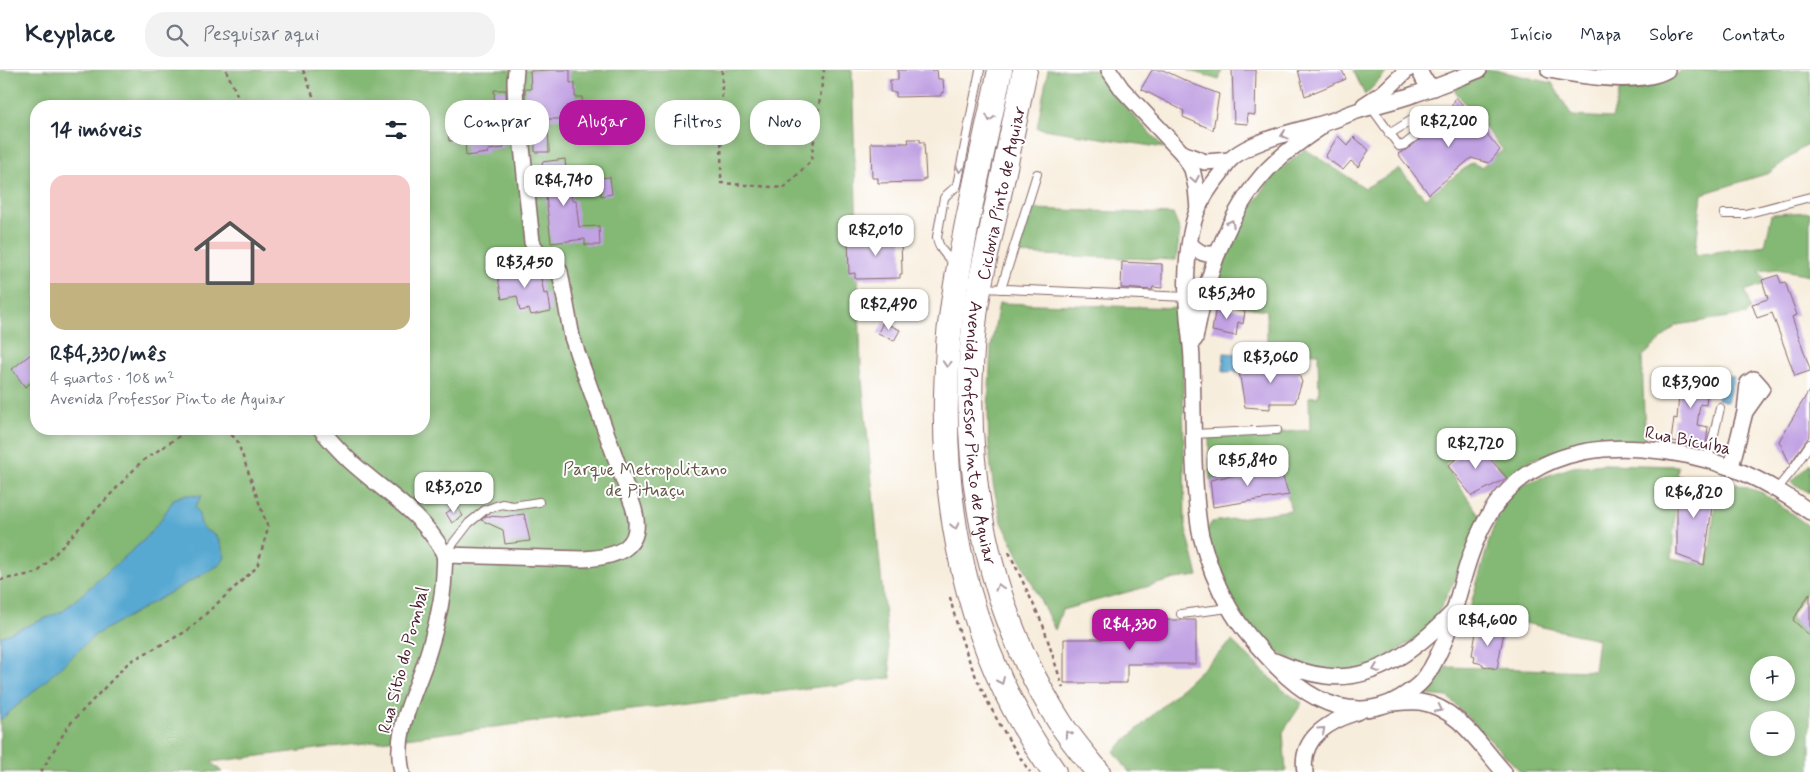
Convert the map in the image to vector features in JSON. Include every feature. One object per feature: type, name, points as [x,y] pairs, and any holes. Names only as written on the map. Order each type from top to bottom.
[{"type":"main road","name":"Avenida Professor Pinto de Aguiar","points":[[1000,70],[959,270],[951,320],[946,417],[947,461],[952,507],[961,557],[973,606],[996,671],[1024,726],[1054,772]]},
{"type":"main road","name":"Avenida Professor Pinto de Aguiar","points":[[1025,70],[990,288],[974,323],[970,365],[969,417],[972,460],[978,504],[989,554],[1002,598],[1020,645],[1061,723],[1098,772]]},
{"type":"street","points":[[327,435],[350,460],[421,522],[437,541],[444,555],[583,560],[600,558],[626,548],[634,540],[637,531],[633,506],[572,337],[560,272],[552,260],[535,249],[532,242],[521,137],[516,115],[516,70]]},
{"type":"street","points":[[1109,70],[1122,89],[1182,153],[1192,169],[1198,208]]},
{"type":"street","name":"Rua Bicuíba","points":[[1355,112],[1384,92],[1408,70]]},
{"type":"street","points":[[1419,70],[1424,80],[1434,88]]},
{"type":"street","name":"Rua Bicuíba","points":[[1479,70],[1452,76],[1434,88],[1276,137],[1248,149],[1230,160],[1198,208],[1190,244],[1187,296],[1192,353],[1193,434],[1198,515],[1202,538],[1218,584],[1244,630],[1289,679],[1304,691],[1322,701],[1335,706],[1365,710],[1392,703],[1422,682],[1430,671],[1456,608],[1484,522],[1496,503],[1511,488],[1544,463],[1588,450],[1613,448],[1666,451],[1708,460],[1731,467],[1777,489],[1810,512]]},
{"type":"street","points":[[1549,70],[1623,78],[1661,74],[1667,70]]},
{"type":"street","name":"Rua Bicuíba","points":[[1192,353],[1206,288],[1218,253],[1227,231],[1248,194],[1270,167],[1289,150],[1331,121]]},
{"type":"street","points":[[1248,149],[1261,154],[1270,167]]},
{"type":"street","points":[[1182,153],[1206,162],[1230,160]]},
{"type":"street","points":[[1190,244],[1203,254],[1218,253]]},
{"type":"street","points":[[1731,467],[1745,412]]},
{"type":"street","name":"Rua Sítio do Pombal","points":[[402,772],[399,747],[401,733],[434,630],[442,596],[444,555]]},
{"type":"street","name":"Rua Bicuíba","points":[[1270,659],[1293,668],[1327,676],[1356,675],[1375,670],[1407,653],[1440,626],[1456,608]]},
{"type":"street","points":[[1407,653],[1423,657],[1430,671]]},
{"type":"street","points":[[1322,701],[1319,687],[1327,676]]},
{"type":"street","points":[[1392,703],[1421,702],[1446,712],[1469,731],[1504,772]]},
{"type":"street","points":[[1305,772],[1306,754],[1311,740],[1320,730],[1333,721],[1365,710]]},
{"type":"lane","points":[[959,270],[940,248],[937,243],[937,237],[944,198],[957,185],[980,70]]},
{"type":"lane","points":[[1371,107],[1389,134],[1398,146],[1402,146],[1431,124],[1431,118],[1426,114],[1420,115],[1389,134]]},
{"type":"lane","points":[[1036,174],[990,288],[1187,296]]},
{"type":"lane","points":[[1724,214],[1745,214],[1810,197]]},
{"type":"lane","points":[[1708,460],[1720,408]]},
{"type":"lane","points":[[1193,434],[1277,430]]},
{"type":"lane","points":[[1777,489],[1810,444]]},
{"type":"lane","points":[[444,555],[469,523],[485,510],[502,504],[513,506],[538,502]]},
{"type":"lane","points":[[1181,614],[1230,608]]},
{"type":"path","points":[[226,70],[239,100]]},
{"type":"path","points":[[304,70],[315,100]]},
{"type":"path","points":[[722,70],[721,183],[784,188],[811,162],[824,70]]},
{"type":"path","points":[[0,580],[37,573],[141,462],[181,435]]},
{"type":"path","points":[[42,772],[68,726],[129,662],[187,631],[257,567],[268,528],[237,440],[232,435]]},
{"type":"path","points":[[1006,547],[1044,625],[1064,691]]},
{"type":"green space","name":"Parque Metropolitano de Pituaçu","points":[[0,70],[852,70],[861,369],[891,678],[211,762],[222,772],[0,772]]},
{"type":"green space","points":[[1048,70],[1097,70],[1102,82],[1164,148],[1037,128]]},
{"type":"green space","points":[[1188,70],[1222,70],[1219,80]]},
{"type":"green space","points":[[1353,70],[1389,70],[1365,95]]},
{"type":"green space","points":[[1487,70],[1495,70],[1552,83],[1572,116],[1612,118],[1620,89],[1661,82],[1682,70],[1810,70],[1810,142],[1769,173],[1702,194],[1695,255],[1765,245],[1772,214],[1810,212],[1810,275],[1777,269],[1759,271],[1767,283],[1745,291],[1751,308],[1747,314],[1677,325],[1642,357],[1645,443],[1565,449],[1531,460],[1510,480],[1475,439],[1445,465],[1484,522],[1430,629],[1370,669],[1337,672],[1302,665],[1274,650],[1230,617],[1201,538],[1212,522],[1291,510],[1279,466],[1210,480],[1209,438],[1310,430],[1309,397],[1319,396],[1318,353],[1267,350],[1267,310],[1213,302],[1227,254],[1250,209],[1273,176],[1305,149],[1365,188],[1399,169],[1425,198],[1472,163],[1481,167],[1503,150],[1454,90]]},
{"type":"green space","points":[[1033,209],[1173,214],[1180,231],[1176,260],[1016,254]]},
{"type":"green space","points":[[999,303],[1182,308],[1185,525],[1198,576],[1175,579],[1062,610],[1055,630],[1001,520],[993,484],[989,449],[988,410],[991,348]]},
{"type":"green space","points":[[1810,463],[1810,493],[1791,482]]},
{"type":"green space","points":[[1605,464],[1678,466],[1672,558],[1708,565],[1718,478],[1763,493],[1810,527],[1810,585],[1790,618],[1810,636],[1810,772],[1521,772],[1448,697],[1425,695],[1446,667],[1594,671],[1598,639],[1469,611],[1492,531],[1511,488],[1573,467]]},
{"type":"green space","points":[[1232,641],[1283,690],[1302,703],[1283,732],[1286,771],[1129,772],[1114,751]]},
{"type":"water","points":[[1224,353],[1283,356],[1281,370],[1223,372]]},
{"type":"water","points":[[1723,374],[1734,377],[1727,402],[1717,399]]},
{"type":"water","points":[[184,495],[202,496],[195,507],[202,526],[215,535],[220,543],[225,557],[221,564],[95,635],[0,720],[0,637],[63,611],[144,540],[160,521],[174,499]]},
{"type":"building","points":[[570,70],[570,83],[575,83],[575,97],[582,97],[582,100],[559,100],[559,119],[549,119],[549,100],[525,100],[525,89],[531,89],[530,71]]},
{"type":"building","points":[[898,70],[937,70],[938,79],[943,79],[944,93],[941,93],[941,96],[896,97],[896,92],[890,92],[890,80],[898,80]]},
{"type":"building","points":[[1152,70],[1163,70],[1219,94],[1213,130],[1183,117],[1184,111],[1141,89]]},
{"type":"building","points":[[1232,70],[1256,70],[1255,115],[1247,114],[1248,124],[1234,123]]},
{"type":"building","points":[[1298,70],[1342,70],[1346,79],[1305,96]]},
{"type":"building","points":[[494,90],[506,90],[506,100],[494,100]]},
{"type":"building","points":[[1456,97],[1500,150],[1489,163],[1471,158],[1429,194],[1398,154],[1435,128],[1447,116]]},
{"type":"building","points":[[1338,136],[1348,146],[1354,137],[1369,150],[1358,167],[1351,161],[1343,170],[1325,157]]},
{"type":"building","points":[[908,139],[920,139],[920,142],[924,142],[926,179],[923,179],[923,182],[878,183],[878,178],[872,178],[871,143],[909,143]]},
{"type":"building","points":[[465,145],[504,145],[504,148],[488,150],[488,153],[466,156]]},
{"type":"building","points":[[535,145],[549,145],[549,152],[535,152]]},
{"type":"building","points":[[565,159],[567,182],[570,181],[572,200],[576,200],[579,227],[599,226],[600,245],[585,245],[585,239],[551,243],[546,197],[544,197],[542,184],[545,184],[542,162]]},
{"type":"building","points":[[610,177],[612,194],[601,196],[600,178]]},
{"type":"building","points":[[896,234],[896,237],[901,237],[902,274],[900,274],[900,278],[855,279],[855,273],[849,274],[848,238],[885,238],[885,235]]},
{"type":"building","points":[[1122,262],[1162,264],[1162,288],[1153,287],[1152,290],[1121,288]]},
{"type":"building","points":[[523,265],[524,270],[539,267],[544,294],[548,293],[551,311],[531,315],[529,309],[520,311],[517,296],[502,299],[497,272]]},
{"type":"building","points":[[1778,275],[1781,283],[1785,282],[1797,315],[1792,317],[1810,369],[1810,371],[1795,376],[1772,313],[1757,318],[1752,304],[1768,299],[1762,280]]},
{"type":"building","points":[[1216,306],[1245,311],[1243,324],[1238,322],[1236,336],[1212,331]]},
{"type":"building","points":[[883,322],[900,330],[894,341],[878,333]]},
{"type":"building","points":[[30,355],[30,383],[25,387],[12,369]]},
{"type":"building","points":[[1292,359],[1302,382],[1295,403],[1270,403],[1270,409],[1245,407],[1239,371],[1250,370],[1252,366],[1273,366],[1271,361]]},
{"type":"building","points":[[1681,371],[1709,374],[1706,405],[1700,404],[1697,425],[1708,427],[1706,445],[1671,441],[1674,418],[1677,419]]},
{"type":"building","points":[[1810,389],[1810,435],[1790,464],[1779,441]]},
{"type":"building","points":[[1475,442],[1507,478],[1472,496],[1448,466]]},
{"type":"building","points":[[1279,466],[1289,495],[1213,507],[1210,480]]},
{"type":"building","points":[[1677,478],[1715,485],[1704,565],[1677,555]]},
{"type":"building","points":[[457,506],[463,516],[452,523],[446,513]]},
{"type":"building","points":[[524,514],[530,541],[505,544],[503,530],[481,520],[487,516],[503,517]]},
{"type":"building","points":[[1810,593],[1810,636],[1793,620]]},
{"type":"building","points":[[1132,620],[1196,620],[1196,664],[1127,664],[1127,683],[1064,683],[1064,639],[1132,639]]},
{"type":"building","points":[[1482,627],[1504,632],[1497,669],[1474,662],[1475,656],[1472,655],[1476,633],[1480,634]]}]
